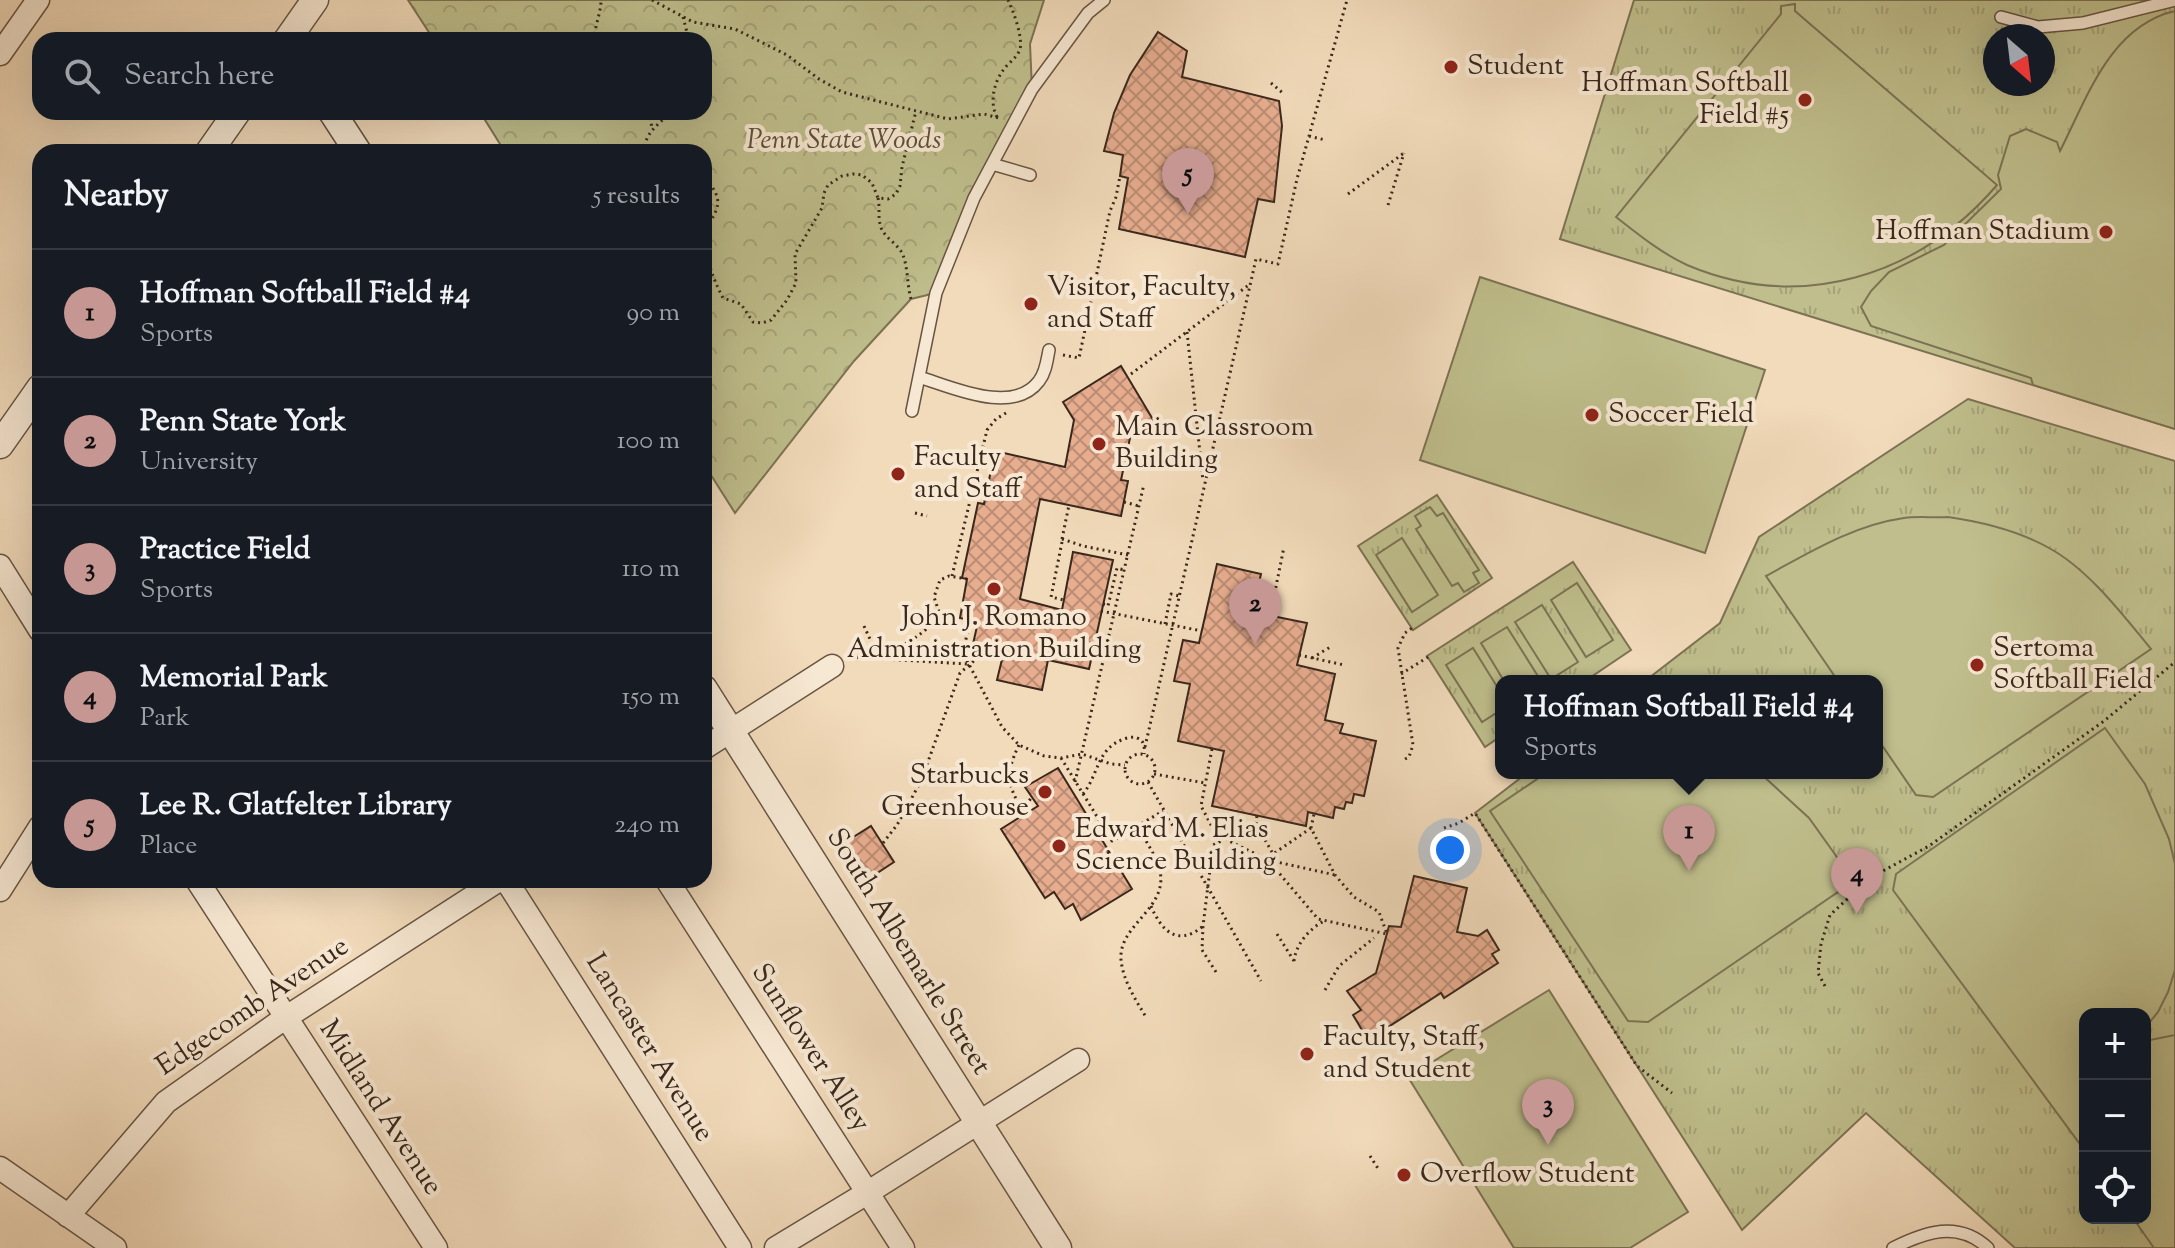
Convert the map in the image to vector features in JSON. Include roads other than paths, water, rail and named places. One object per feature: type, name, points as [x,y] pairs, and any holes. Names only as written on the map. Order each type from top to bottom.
[{"type":"street","points":[[0,54],[38,0]]},
{"type":"street","points":[[293,32],[315,0]]},
{"type":"street","points":[[215,144],[231,120]]},
{"type":"street","points":[[337,120],[353,144]]},
{"type":"street","points":[[0,445],[32,399]]},
{"type":"street","points":[[0,566],[32,616]]},
{"type":"street","points":[[712,743],[838,661]]},
{"type":"street","name":"South Albemarle Street","points":[[712,702],[1058,1248]]},
{"type":"street","points":[[0,890],[32,840]]},
{"type":"street","name":"Midland Avenue","points":[[202,888],[436,1248]]},
{"type":"street","name":"Edgecomb Avenue","points":[[68,1216],[166,1102],[285,1018],[487,888]]},
{"type":"street","name":"Lancaster Avenue","points":[[511,888],[740,1248]]},
{"type":"street","name":"Sunflower Alley","points":[[672,888],[903,1248]]},
{"type":"street","points":[[776,1248],[1078,1060]]},
{"type":"street","points":[[0,1168],[115,1248]]},
{"type":"lane","points":[[912,411],[936,293],[974,198],[1032,89],[1088,13],[1104,0]]},
{"type":"lane","points":[[2001,17],[2038,27],[2083,23],[2175,0]]},
{"type":"lane","points":[[992,164],[1030,175]]},
{"type":"lane","points":[[919,377],[978,395],[1012,398],[1038,382],[1045,370],[1049,350]]},
{"type":"lane","points":[[1893,1248],[1931,1232],[1947,1232],[1966,1233],[1988,1248]]},
{"type":"place","name":"Student","points":[[1451,67]]},
{"type":"place","name":"Hoffman Softball Field #5","points":[[1805,100]]},
{"type":"place","name":"Lee R. Glatfelter Library","points":[[1188,214]]},
{"type":"place","name":"Hoffman Stadium","points":[[2106,232]]},
{"type":"place","name":"Visitor, Faculty, and Staff","points":[[1031,304]]},
{"type":"place","name":"Soccer Field","points":[[1592,415]]},
{"type":"place","name":"Main Classroom Building","points":[[1099,444]]},
{"type":"place","name":"Faculty and Staff","points":[[898,474]]},
{"type":"place","name":"John J. Romano Administration Building","points":[[994,589]]},
{"type":"place","name":"Penn State York","points":[[1255,644]]},
{"type":"place","name":"Sertoma Softball Field","points":[[1977,665]]},
{"type":"place","name":"Starbucks Greenhouse","points":[[1045,792]]},
{"type":"place","name":"Edward M. Elias Science Building","points":[[1059,846]]},
{"type":"place","name":"Hoffman Softball Field #4","points":[[1689,871]]},
{"type":"place","name":"Memorial Park","points":[[1857,914]]},
{"type":"place","name":"Faculty, Staff, and Student","points":[[1307,1054]]},
{"type":"place","name":"Practice Field","points":[[1548,1145]]},
{"type":"place","name":"Overflow Student","points":[[1404,1175]]},
{"type":"park label","name":"Penn State Woods","points":[[844,141]]}]
